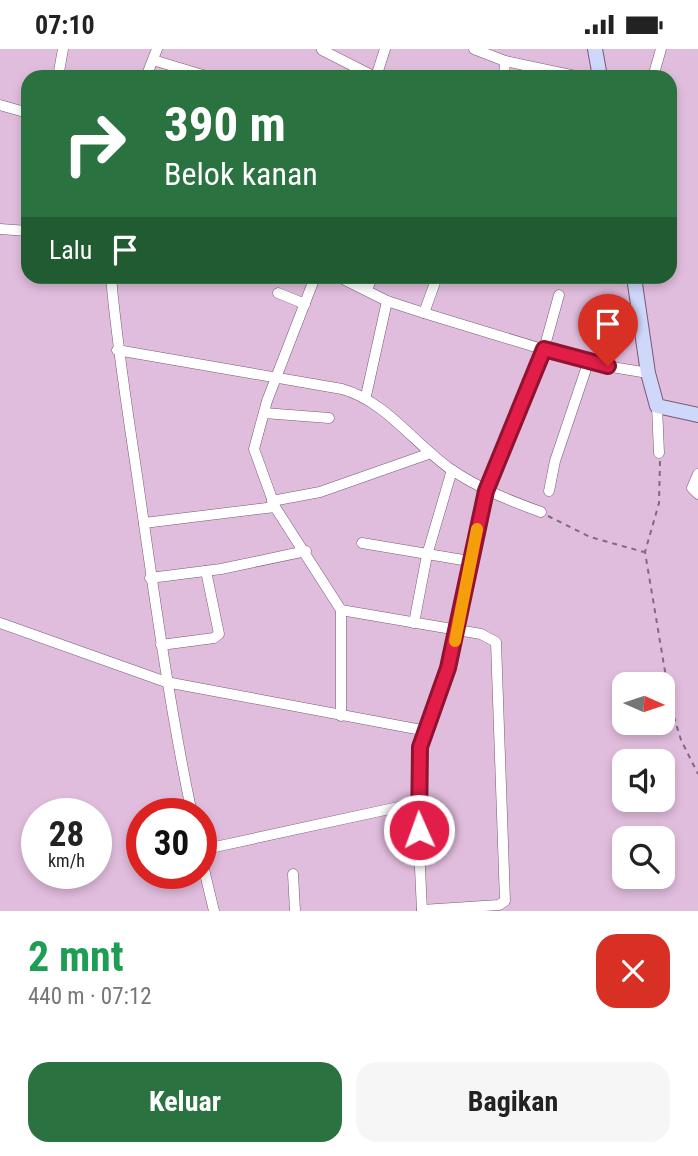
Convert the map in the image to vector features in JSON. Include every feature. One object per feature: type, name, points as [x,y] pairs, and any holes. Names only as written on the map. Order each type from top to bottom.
[{"type":"street","points":[[59,70],[63,49]]},
{"type":"street","points":[[149,70],[157,49]]},
{"type":"street","points":[[378,70],[385,49]]},
{"type":"street","points":[[474,49],[505,61],[547,70]]},
{"type":"street","points":[[596,49],[599,70]]},
{"type":"street","points":[[655,70],[661,49]]},
{"type":"street","points":[[322,50],[362,70]]},
{"type":"street","points":[[153,59],[187,70]]},
{"type":"street","points":[[504,70],[505,61]]},
{"type":"street","points":[[0,105],[21,111]]},
{"type":"street","points":[[0,229],[21,230]]},
{"type":"street","points":[[112,284],[117,350],[150,579],[189,798]]},
{"type":"street","points":[[312,284],[276,377],[254,449],[270,506],[341,610],[341,716]]},
{"type":"street","points":[[354,284],[387,301],[588,363],[648,373]]},
{"type":"street","points":[[367,290],[369,284]]},
{"type":"street","points":[[424,313],[434,284]]},
{"type":"street","points":[[636,284],[648,373],[657,406],[659,453]]},
{"type":"street","points":[[278,293],[305,304]]},
{"type":"street","points":[[341,610],[414,623],[457,630],[488,635],[497,646],[506,895],[505,902],[499,908],[422,910],[417,803],[420,747],[443,688],[457,630],[486,491],[544,349],[559,296]]},
{"type":"street","points":[[366,396],[387,301]]},
{"type":"street","points":[[117,350],[342,389],[366,396],[452,470],[486,491],[541,512]]},
{"type":"street","points":[[549,491],[555,461],[588,363]]},
{"type":"street","points":[[657,406],[698,415]]},
{"type":"street","points":[[264,413],[329,418]]},
{"type":"street","points":[[144,523],[270,506],[320,492],[430,453]]},
{"type":"street","points":[[414,623],[427,555],[452,470]]},
{"type":"street","points":[[698,474],[692,488],[698,494]]},
{"type":"street","points":[[362,543],[470,561]]},
{"type":"street","points":[[150,579],[301,552]]},
{"type":"street","points":[[161,645],[215,638],[219,634],[206,571]]},
{"type":"street","points":[[0,623],[166,681],[427,731]]},
{"type":"street","points":[[217,847],[417,803]]},
{"type":"street","points":[[293,874],[295,911]]},
{"type":"street","points":[[209,889],[214,911]]},
{"type":"path","points":[[659,453],[659,503],[645,552],[671,707],[681,740],[698,775]]},
{"type":"path","points":[[541,512],[590,537],[645,552]]},
{"type":"slow traffic","points":[[455,641],[477,529]]},
{"type":"route","points":[[419,830],[417,789],[420,747],[443,688],[486,491],[544,349],[588,363],[608,366]]}]
